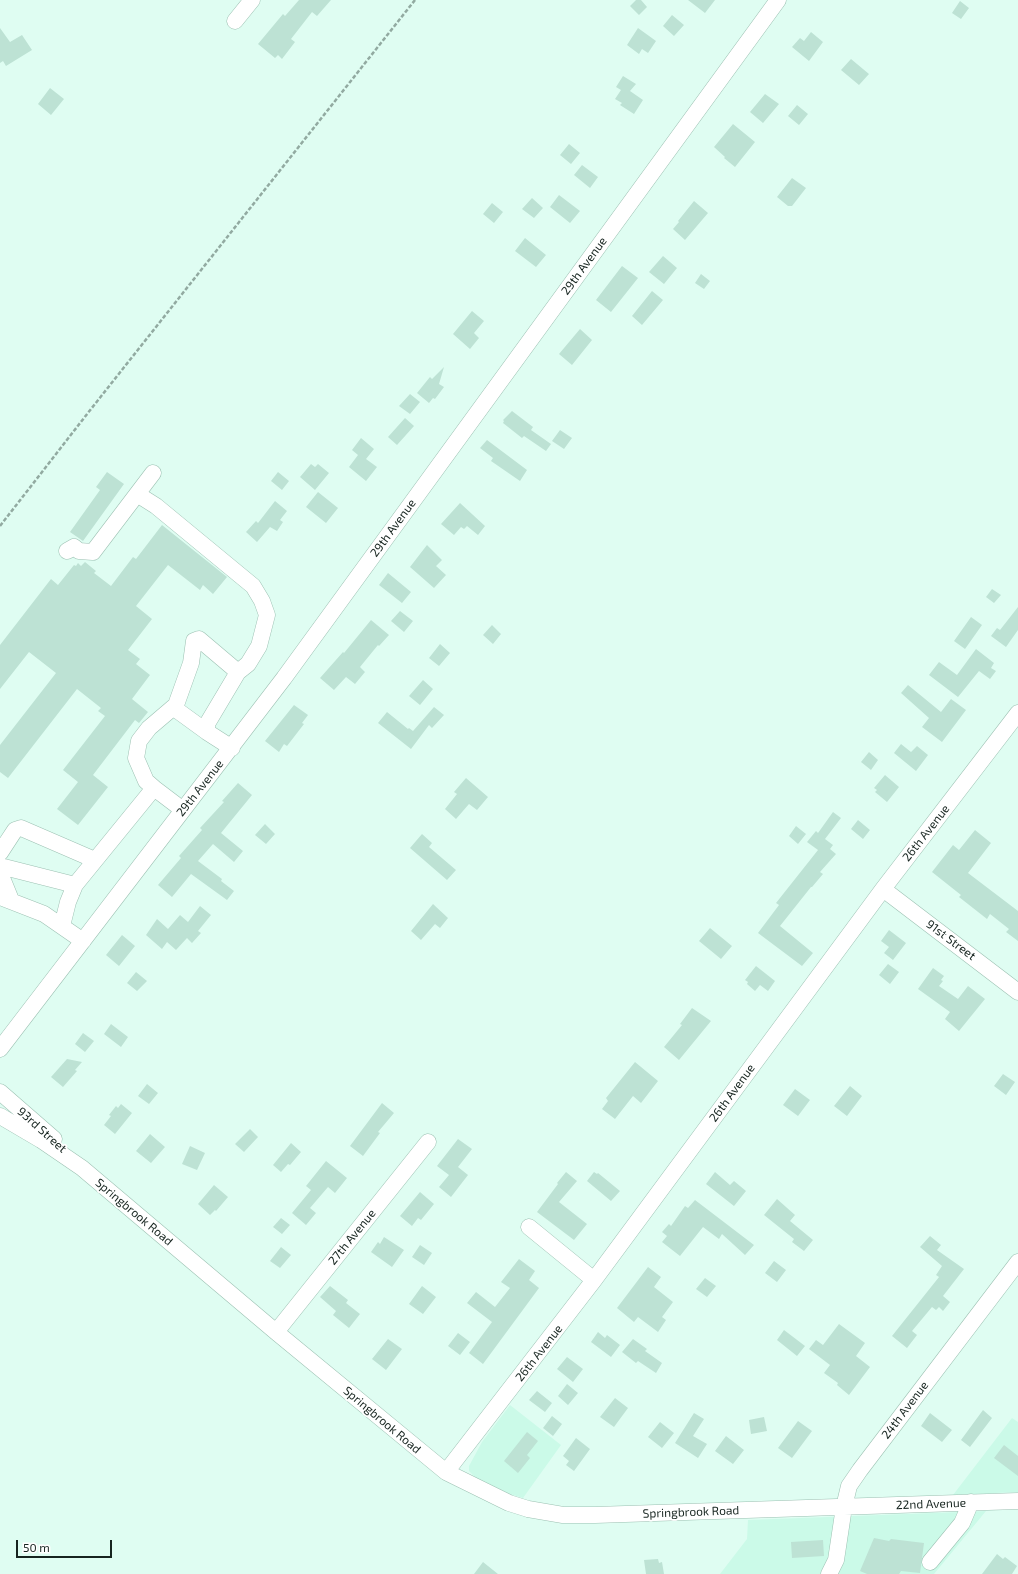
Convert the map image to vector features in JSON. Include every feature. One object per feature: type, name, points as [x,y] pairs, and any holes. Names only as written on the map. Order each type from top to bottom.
[{"type":"street","points":[[235,21],[252,0]]},
{"type":"street","name":"29th Avenue","points":[[0,1049],[232,748],[778,0]]},
{"type":"street","points":[[67,551],[74,547],[79,551],[93,552],[153,473]]},
{"type":"street","points":[[137,494],[156,506],[254,586],[267,615],[259,646],[248,664],[238,672],[207,724],[207,732]]},
{"type":"street","points":[[183,810],[146,781],[136,758],[139,741],[149,728],[174,708],[191,663],[194,642],[197,639],[238,672]]},
{"type":"street","points":[[174,708],[232,748]]},
{"type":"street","name":"26th Avenue","points":[[446,1472],[594,1280],[883,889],[1018,713]]},
{"type":"street","points":[[62,926],[68,902],[75,885],[154,788]]},
{"type":"street","points":[[0,853],[15,830],[21,828],[95,860]]},
{"type":"street","points":[[0,866],[75,885]]},
{"type":"street","points":[[0,873],[5,898],[44,914],[83,941]]},
{"type":"street","name":"91st Street","points":[[883,889],[1018,992]]},
{"type":"street","name":"93rd Street","points":[[0,1092],[62,1146],[82,1168]]},
{"type":"street","name":"Springbrook Road","points":[[0,1116],[41,1140],[82,1168],[276,1332],[446,1472],[509,1503],[528,1509],[563,1514],[595,1515],[844,1507]]},
{"type":"street","name":"27th Avenue","points":[[276,1332],[428,1142]]},
{"type":"street","points":[[529,1227],[594,1280]]},
{"type":"street","name":"24th Avenue","points":[[829,1574],[836,1560],[844,1507],[849,1486],[1018,1262]]},
{"type":"street","name":"22nd Avenue","points":[[844,1507],[1018,1501]]},
{"type":"street","points":[[930,1562],[962,1523],[971,1502]]},
{"type":"path","points":[[0,526],[415,0]]},
{"type":"shaded area","points":[[510,1405],[561,1445],[523,1498],[510,1494],[476,1478],[469,1471],[469,1466],[482,1442]]},
{"type":"shaded area","points":[[1012,1418],[1018,1422],[1018,1492],[953,1495]]},
{"type":"shaded area","points":[[986,1511],[934,1574],[720,1574],[747,1539],[748,1520]]},
{"type":"building","points":[[299,0],[331,0],[317,16],[312,12],[291,39],[295,42],[282,59],[278,55],[275,58],[258,44],[283,14],[285,16]]},
{"type":"building","points":[[636,0],[641,0],[647,7],[639,15],[630,6]]},
{"type":"building","points":[[688,0],[715,0],[705,13]]},
{"type":"building","points":[[960,1],[969,8],[961,19],[952,13]]},
{"type":"building","points":[[672,15],[684,25],[674,36],[663,26]]},
{"type":"building","points":[[0,28],[10,42],[22,35],[32,50],[6,66],[3,61],[0,63]]},
{"type":"building","points":[[638,28],[656,41],[648,53],[642,49],[639,54],[627,45]]},
{"type":"building","points":[[811,32],[823,42],[809,61],[792,47],[800,38],[804,41]]},
{"type":"building","points":[[851,59],[869,74],[859,85],[841,70]]},
{"type":"building","points":[[623,76],[636,84],[630,91],[643,100],[634,114],[620,105],[622,103],[615,99],[621,90],[616,87]]},
{"type":"building","points":[[50,88],[64,99],[51,115],[38,104]]},
{"type":"building","points":[[765,94],[779,104],[763,123],[750,112]]},
{"type":"building","points":[[797,105],[808,114],[799,125],[788,116]]},
{"type":"building","points":[[733,124],[755,142],[735,167],[714,147]]},
{"type":"building","points":[[569,144],[580,153],[571,164],[560,155]]},
{"type":"building","points":[[582,165],[598,177],[590,188],[574,175]]},
{"type":"building","points":[[792,178],[806,188],[792,206],[788,206],[777,197]]},
{"type":"building","points":[[559,195],[580,211],[570,223],[550,207]]},
{"type":"building","points":[[532,198],[543,208],[534,218],[522,209]]},
{"type":"building","points":[[694,201],[708,213],[685,240],[673,229]]},
{"type":"building","points":[[492,203],[503,212],[494,223],[483,214]]},
{"type":"building","points":[[525,238],[546,255],[536,267],[515,251]]},
{"type":"building","points":[[663,256],[677,268],[664,284],[649,272]]},
{"type":"building","points":[[622,266],[638,278],[611,312],[596,300]]},
{"type":"building","points":[[701,274],[710,281],[704,289],[695,283]]},
{"type":"building","points":[[652,291],[663,300],[642,325],[632,316]]},
{"type":"building","points":[[472,311],[484,321],[474,333],[479,338],[470,349],[453,334]]},
{"type":"building","points":[[580,329],[592,340],[572,365],[559,354]]},
{"type":"building","points":[[444,367],[439,384],[444,387],[435,399],[433,398],[429,403],[417,393],[430,377],[432,379]]},
{"type":"building","points":[[410,394],[420,402],[410,414],[399,406]]},
{"type":"building","points":[[512,411],[533,427],[531,430],[551,444],[546,451],[524,436],[522,438],[503,423],[503,420]]},
{"type":"building","points":[[405,418],[414,426],[397,445],[388,437]]},
{"type":"building","points":[[560,430],[572,438],[564,449],[552,441]]},
{"type":"building","points":[[361,438],[374,449],[366,459],[377,467],[366,481],[349,467],[358,455],[352,450]]},
{"type":"building","points":[[487,440],[527,470],[520,481],[491,461],[493,458],[480,448]]},
{"type":"building","points":[[311,464],[315,467],[318,464],[329,473],[315,490],[300,477]]},
{"type":"building","points":[[107,472],[124,484],[83,541],[70,532],[100,490],[96,487]]},
{"type":"building","points":[[278,472],[289,481],[282,490],[271,481]]},
{"type":"building","points":[[318,492],[338,508],[326,523],[306,507]]},
{"type":"building","points":[[275,501],[287,511],[280,520],[283,522],[277,531],[270,527],[257,542],[246,532],[256,521],[258,523]]},
{"type":"building","points":[[460,503],[485,526],[478,535],[467,526],[464,529],[461,527],[454,535],[441,524]]},
{"type":"building","points":[[162,525],[227,577],[213,594],[203,585],[200,590],[168,565],[136,606],[152,619],[128,650],[140,659],[136,664],[150,675],[132,699],[148,712],[139,723],[135,720],[93,775],[108,787],[78,825],[57,809],[78,782],[63,770],[105,716],[98,711],[101,708],[77,689],[8,778],[0,772],[0,745],[56,673],[29,652],[0,689],[0,645],[51,579],[58,585],[74,565],[76,566],[78,563],[81,566],[85,562],[96,571],[94,573],[111,586],[133,557],[136,559]]},
{"type":"building","points":[[427,545],[442,560],[436,566],[446,575],[434,588],[410,567]]},
{"type":"building","points":[[388,573],[411,592],[402,603],[379,585]]},
{"type":"building","points":[[992,589],[1001,595],[994,603],[986,597]]},
{"type":"building","points":[[1018,607],[1018,630],[1006,647],[991,636],[997,628],[1000,630]]},
{"type":"building","points":[[400,611],[413,621],[404,632],[391,621]]},
{"type":"building","points":[[971,617],[982,625],[965,649],[954,641]]},
{"type":"building","points":[[371,620],[389,635],[379,646],[378,645],[360,667],[365,672],[355,684],[346,677],[334,690],[320,678],[343,652],[344,653]]},
{"type":"building","points":[[492,625],[501,634],[493,644],[483,635]]},
{"type":"building","points":[[440,644],[450,653],[439,666],[429,658]]},
{"type":"building","points":[[976,649],[994,663],[991,668],[996,671],[990,679],[979,671],[958,697],[929,675],[939,662],[957,675]]},
{"type":"building","points":[[423,680],[433,689],[420,705],[409,696]]},
{"type":"building","points":[[908,685],[941,712],[951,699],[966,710],[942,742],[922,727],[929,718],[901,693]]},
{"type":"building","points":[[294,705],[308,715],[302,723],[304,724],[287,746],[284,744],[279,752],[265,741]]},
{"type":"building","points":[[434,707],[444,715],[432,728],[429,725],[411,749],[378,723],[387,712],[408,729],[409,728],[413,731]]},
{"type":"building","points":[[901,744],[911,752],[917,746],[928,755],[916,771],[894,753]]},
{"type":"building","points":[[869,752],[878,760],[871,770],[861,762]]},
{"type":"building","points":[[885,775],[899,787],[887,802],[875,792],[877,790],[874,788]]},
{"type":"building","points":[[466,778],[488,797],[477,810],[469,804],[456,819],[445,809],[457,794],[454,792]]},
{"type":"building","points":[[238,783],[252,795],[221,833],[243,851],[234,862],[213,844],[198,861],[222,879],[221,881],[234,891],[227,900],[191,874],[172,897],[158,885],[181,858],[179,856],[202,830],[200,828],[224,802],[222,801]]},
{"type":"building","points":[[833,812],[841,818],[825,839],[833,845],[830,849],[836,854],[820,872],[823,874],[780,926],[813,953],[802,966],[758,933],[779,905],[776,903],[818,850],[807,842],[816,831],[818,833]]},
{"type":"building","points":[[858,820],[870,830],[863,839],[851,829]]},
{"type":"building","points":[[265,824],[275,834],[266,844],[255,835]]},
{"type":"building","points":[[796,826],[806,834],[798,844],[789,836]]},
{"type":"building","points":[[975,830],[991,843],[968,873],[1018,911],[1018,941],[1006,932],[1009,929],[990,914],[987,919],[959,897],[961,895],[932,872],[953,845],[959,850]]},
{"type":"building","points":[[422,834],[432,843],[429,847],[456,870],[447,880],[410,848]]},
{"type":"building","points":[[433,904],[448,918],[440,928],[435,924],[421,940],[411,931]]},
{"type":"building","points":[[200,906],[211,915],[198,931],[201,933],[192,943],[187,938],[176,950],[167,942],[162,949],[146,935],[157,919],[168,929],[180,915],[188,922]]},
{"type":"building","points":[[710,928],[732,946],[721,959],[699,941]]},
{"type":"building","points":[[889,930],[906,943],[893,960],[884,953],[889,947],[881,941]]},
{"type":"building","points":[[122,935],[135,946],[119,966],[106,955]]},
{"type":"building","points":[[888,964],[899,972],[890,984],[879,975]]},
{"type":"building","points":[[756,966],[775,981],[768,991],[760,985],[755,991],[747,984],[748,982],[745,980]]},
{"type":"building","points":[[933,968],[944,976],[941,980],[943,981],[939,986],[958,999],[968,986],[985,999],[959,1031],[945,1019],[950,1012],[918,989]]},
{"type":"building","points":[[136,972],[147,981],[137,991],[127,983]]},
{"type":"building","points":[[692,1008],[711,1021],[679,1060],[664,1047],[682,1025],[680,1024]]},
{"type":"building","points":[[111,1024],[128,1037],[121,1047],[104,1034]]},
{"type":"building","points":[[83,1033],[94,1041],[85,1052],[75,1044]]},
{"type":"building","points":[[67,1059],[82,1062],[75,1070],[77,1071],[63,1087],[51,1077]]},
{"type":"building","points":[[635,1062],[658,1081],[641,1103],[633,1096],[615,1119],[602,1109],[608,1101],[606,1098]]},
{"type":"building","points":[[1003,1074],[1015,1082],[1006,1095],[994,1086]]},
{"type":"building","points":[[147,1084],[158,1093],[149,1104],[138,1096]]},
{"type":"building","points":[[850,1086],[862,1096],[847,1116],[834,1106]]},
{"type":"building","points":[[795,1089],[810,1100],[798,1116],[783,1105]]},
{"type":"building","points":[[382,1103],[394,1113],[378,1132],[380,1133],[363,1156],[350,1146]]},
{"type":"building","points":[[121,1104],[132,1113],[115,1134],[104,1125],[116,1106],[118,1108]]},
{"type":"building","points":[[250,1129],[258,1137],[244,1152],[235,1144]]},
{"type":"building","points":[[150,1134],[165,1147],[151,1163],[136,1151]]},
{"type":"building","points":[[458,1139],[472,1149],[458,1167],[468,1175],[451,1197],[439,1187],[449,1175],[437,1166]]},
{"type":"building","points":[[291,1143],[301,1152],[290,1165],[288,1164],[281,1172],[273,1165]]},
{"type":"building","points":[[190,1146],[205,1153],[197,1170],[182,1164]]},
{"type":"building","points":[[326,1161],[347,1178],[335,1193],[328,1187],[310,1208],[316,1213],[306,1225],[292,1213],[311,1190],[306,1186]]},
{"type":"building","points":[[566,1172],[577,1181],[559,1202],[587,1224],[574,1240],[537,1212]]},
{"type":"building","points":[[594,1172],[597,1174],[598,1173],[620,1191],[611,1201],[587,1181]]},
{"type":"building","points":[[715,1172],[730,1185],[734,1181],[746,1191],[734,1206],[706,1184]]},
{"type":"building","points":[[214,1185],[228,1197],[216,1211],[215,1210],[210,1215],[198,1204]]},
{"type":"building","points":[[420,1192],[434,1204],[421,1220],[418,1218],[412,1226],[400,1216]]},
{"type":"building","points":[[777,1199],[795,1215],[790,1221],[813,1240],[804,1251],[792,1242],[794,1239],[764,1215]]},
{"type":"building","points":[[695,1200],[754,1245],[745,1255],[722,1234],[719,1239],[703,1227],[680,1256],[662,1242],[667,1236],[662,1232],[669,1224],[671,1226],[685,1206],[688,1208]]},
{"type":"building","points":[[281,1218],[290,1225],[282,1234],[273,1227]]},
{"type":"building","points":[[930,1236],[941,1245],[937,1250],[964,1269],[943,1296],[950,1302],[943,1311],[939,1307],[936,1310],[932,1307],[912,1331],[917,1335],[907,1348],[892,1336],[939,1277],[936,1275],[942,1266],[920,1247]]},
{"type":"building","points":[[384,1237],[404,1250],[392,1267],[371,1252],[378,1242],[380,1244]]},
{"type":"building","points":[[420,1245],[432,1253],[424,1265],[412,1257]]},
{"type":"building","points":[[281,1247],[291,1255],[280,1268],[270,1261]]},
{"type":"building","points":[[519,1259],[535,1271],[529,1280],[539,1288],[483,1364],[469,1353],[492,1322],[467,1303],[476,1292],[495,1307],[510,1288],[501,1282]]},
{"type":"building","points":[[774,1261],[786,1270],[777,1282],[765,1273]]},
{"type":"building","points":[[648,1267],[661,1277],[654,1287],[673,1302],[662,1317],[666,1320],[658,1332],[638,1317],[634,1322],[617,1308]]},
{"type":"building","points":[[705,1278],[716,1286],[707,1297],[696,1289]]},
{"type":"building","points":[[330,1286],[348,1300],[346,1303],[360,1314],[349,1328],[333,1315],[336,1311],[320,1297]]},
{"type":"building","points":[[422,1286],[436,1297],[423,1314],[409,1304]]},
{"type":"building","points":[[839,1324],[865,1343],[856,1356],[870,1367],[849,1395],[837,1385],[838,1383],[824,1373],[830,1365],[809,1349],[816,1340],[823,1345]]},
{"type":"building","points":[[784,1330],[805,1346],[797,1356],[777,1340]]},
{"type":"building","points":[[598,1332],[605,1338],[607,1335],[620,1345],[611,1357],[591,1342]]},
{"type":"building","points":[[458,1333],[470,1342],[460,1355],[448,1346]]},
{"type":"building","points":[[388,1339],[402,1349],[386,1370],[372,1359]]},
{"type":"building","points":[[633,1339],[647,1349],[645,1351],[662,1363],[656,1373],[638,1361],[636,1363],[622,1352]]},
{"type":"building","points":[[567,1357],[583,1369],[573,1382],[557,1369]]},
{"type":"building","points":[[567,1384],[578,1393],[568,1405],[558,1396]]},
{"type":"building","points":[[537,1391],[552,1403],[545,1412],[529,1400]]},
{"type":"building","points":[[615,1398],[628,1408],[614,1427],[600,1417]]},
{"type":"building","points":[[983,1410],[992,1418],[970,1447],[961,1440]]},
{"type":"building","points":[[694,1413],[704,1419],[693,1436],[707,1444],[698,1458],[675,1443]]},
{"type":"building","points":[[930,1413],[952,1430],[942,1442],[921,1426]]},
{"type":"building","points":[[552,1416],[562,1424],[553,1436],[543,1428]]},
{"type":"building","points":[[764,1417],[767,1431],[751,1434],[749,1420]]},
{"type":"building","points":[[798,1421],[812,1431],[792,1458],[778,1448]]},
{"type":"building","points":[[660,1422],[674,1433],[662,1448],[648,1437]]},
{"type":"building","points":[[527,1432],[538,1441],[527,1455],[530,1458],[518,1473],[504,1461]]},
{"type":"building","points":[[726,1436],[744,1450],[733,1464],[715,1451]]},
{"type":"building","points":[[576,1438],[590,1449],[574,1471],[566,1465],[569,1461],[563,1456]]},
{"type":"building","points":[[1004,1445],[1018,1456],[1018,1476],[994,1458]]},
{"type":"building","points":[[874,1538],[889,1541],[891,1539],[924,1543],[920,1573],[901,1571],[899,1574],[867,1574],[860,1571]]},
{"type":"building","points":[[823,1540],[824,1556],[792,1558],[791,1542]]},
{"type":"building","points":[[997,1554],[1003,1559],[1005,1557],[1017,1566],[1012,1574],[982,1574]]},
{"type":"building","points":[[658,1559],[659,1563],[662,1562],[664,1574],[646,1574],[644,1560]]},
{"type":"building","points":[[483,1562],[498,1574],[474,1574]]}]
